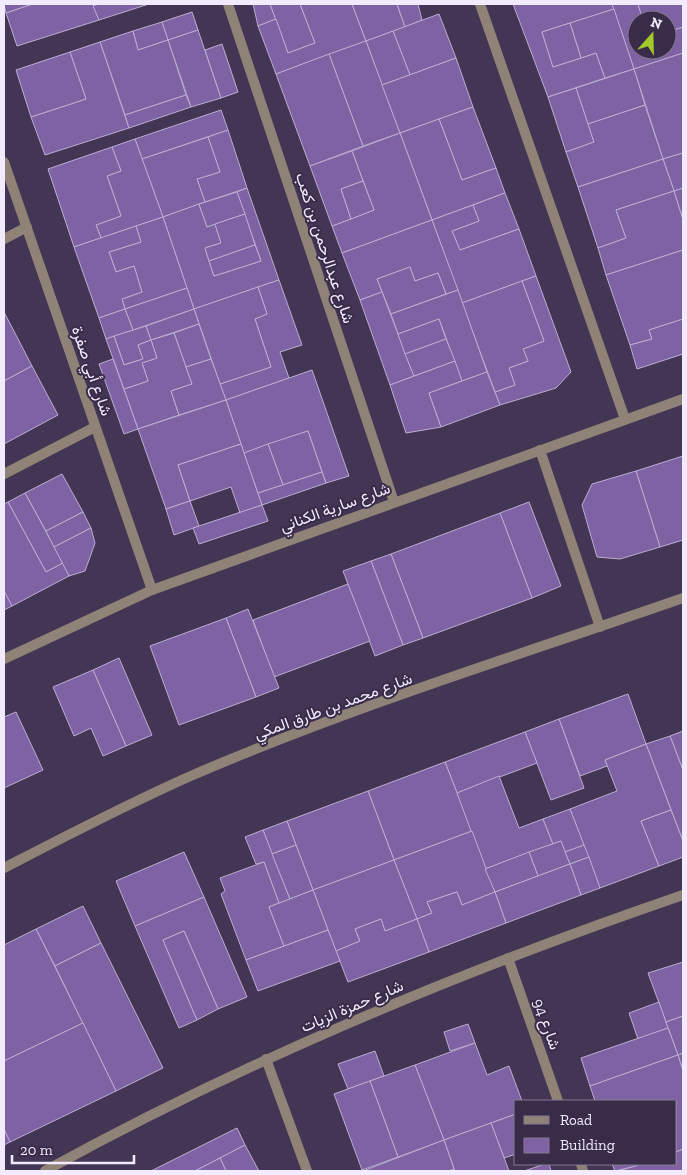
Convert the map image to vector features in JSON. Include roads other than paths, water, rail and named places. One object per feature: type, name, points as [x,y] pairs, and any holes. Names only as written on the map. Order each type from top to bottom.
[{"type":"street","name":"شارع عبدالرحمن بن كعب","points":[[228,4],[394,502]]},
{"type":"street","points":[[480,4],[626,419]]},
{"type":"street","name":"شارع أبي صفرة","points":[[4,162],[152,590]]},
{"type":"street","points":[[4,239],[26,227]]},
{"type":"street","name":"شارع سارية الكناني","points":[[4,659],[152,590],[683,399]]},
{"type":"street","points":[[4,474],[95,427]]},
{"type":"street","points":[[540,450],[600,627]]},
{"type":"street","name":"شارع محمد بن طارق المكي","points":[[4,868],[84,826],[185,779],[305,730],[683,598]]},
{"type":"street","name":"شارع حمزة الزيات","points":[[45,1171],[98,1142],[266,1059],[508,958],[683,895]]},
{"type":"street","name":"شارع 94","points":[[508,958],[558,1100]]},
{"type":"street","points":[[266,1059],[307,1171]]}]
